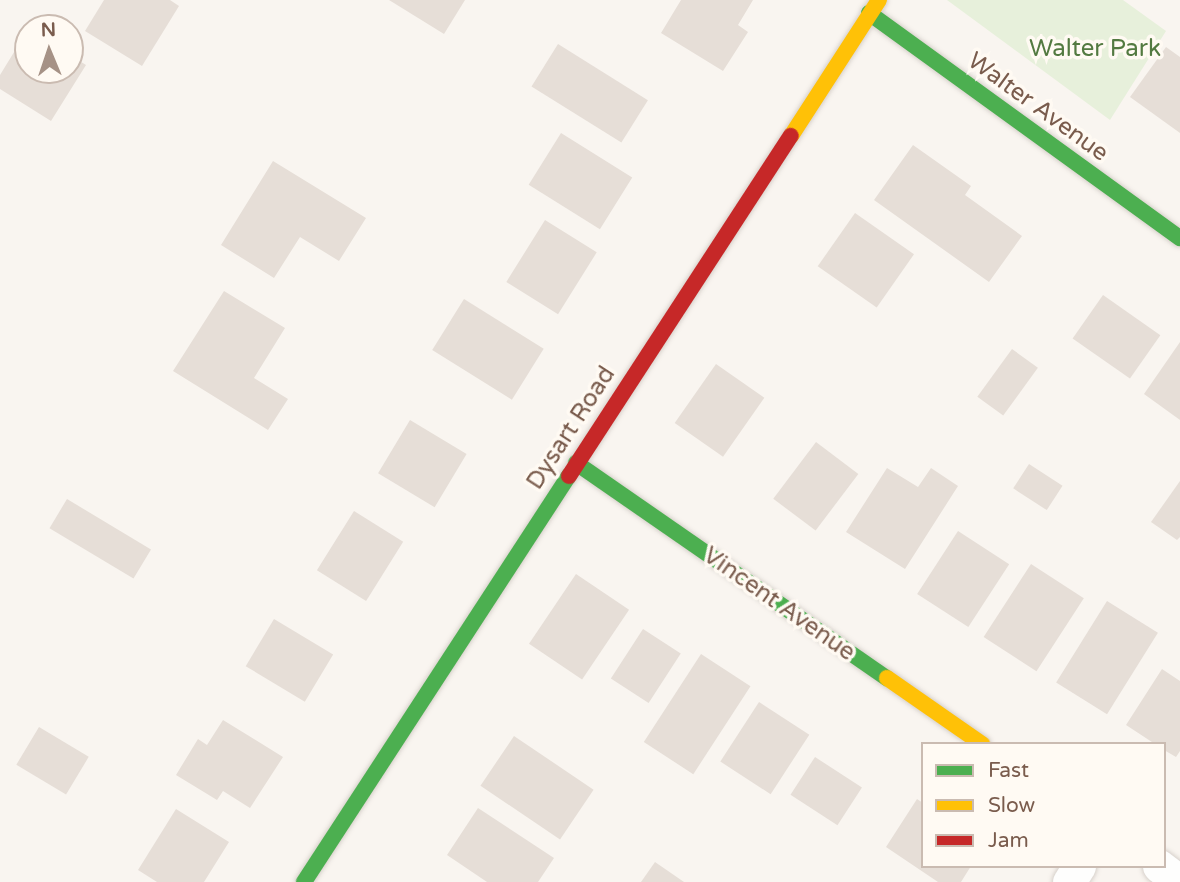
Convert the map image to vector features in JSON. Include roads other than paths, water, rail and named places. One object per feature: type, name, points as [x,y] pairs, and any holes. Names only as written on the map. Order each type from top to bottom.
[{"type":"street","name":"Walter Avenue","points":[[874,7],[1180,238]]},
{"type":"street","name":"Dysart Road","points":[[304,882],[874,7]]},
{"type":"street","name":"Vincent Avenue","points":[[576,463],[979,742]]},
{"type":"street","points":[[1162,868],[1180,882]]},
{"type":"park label","name":"Walter Park","points":[[1095,49]]}]
